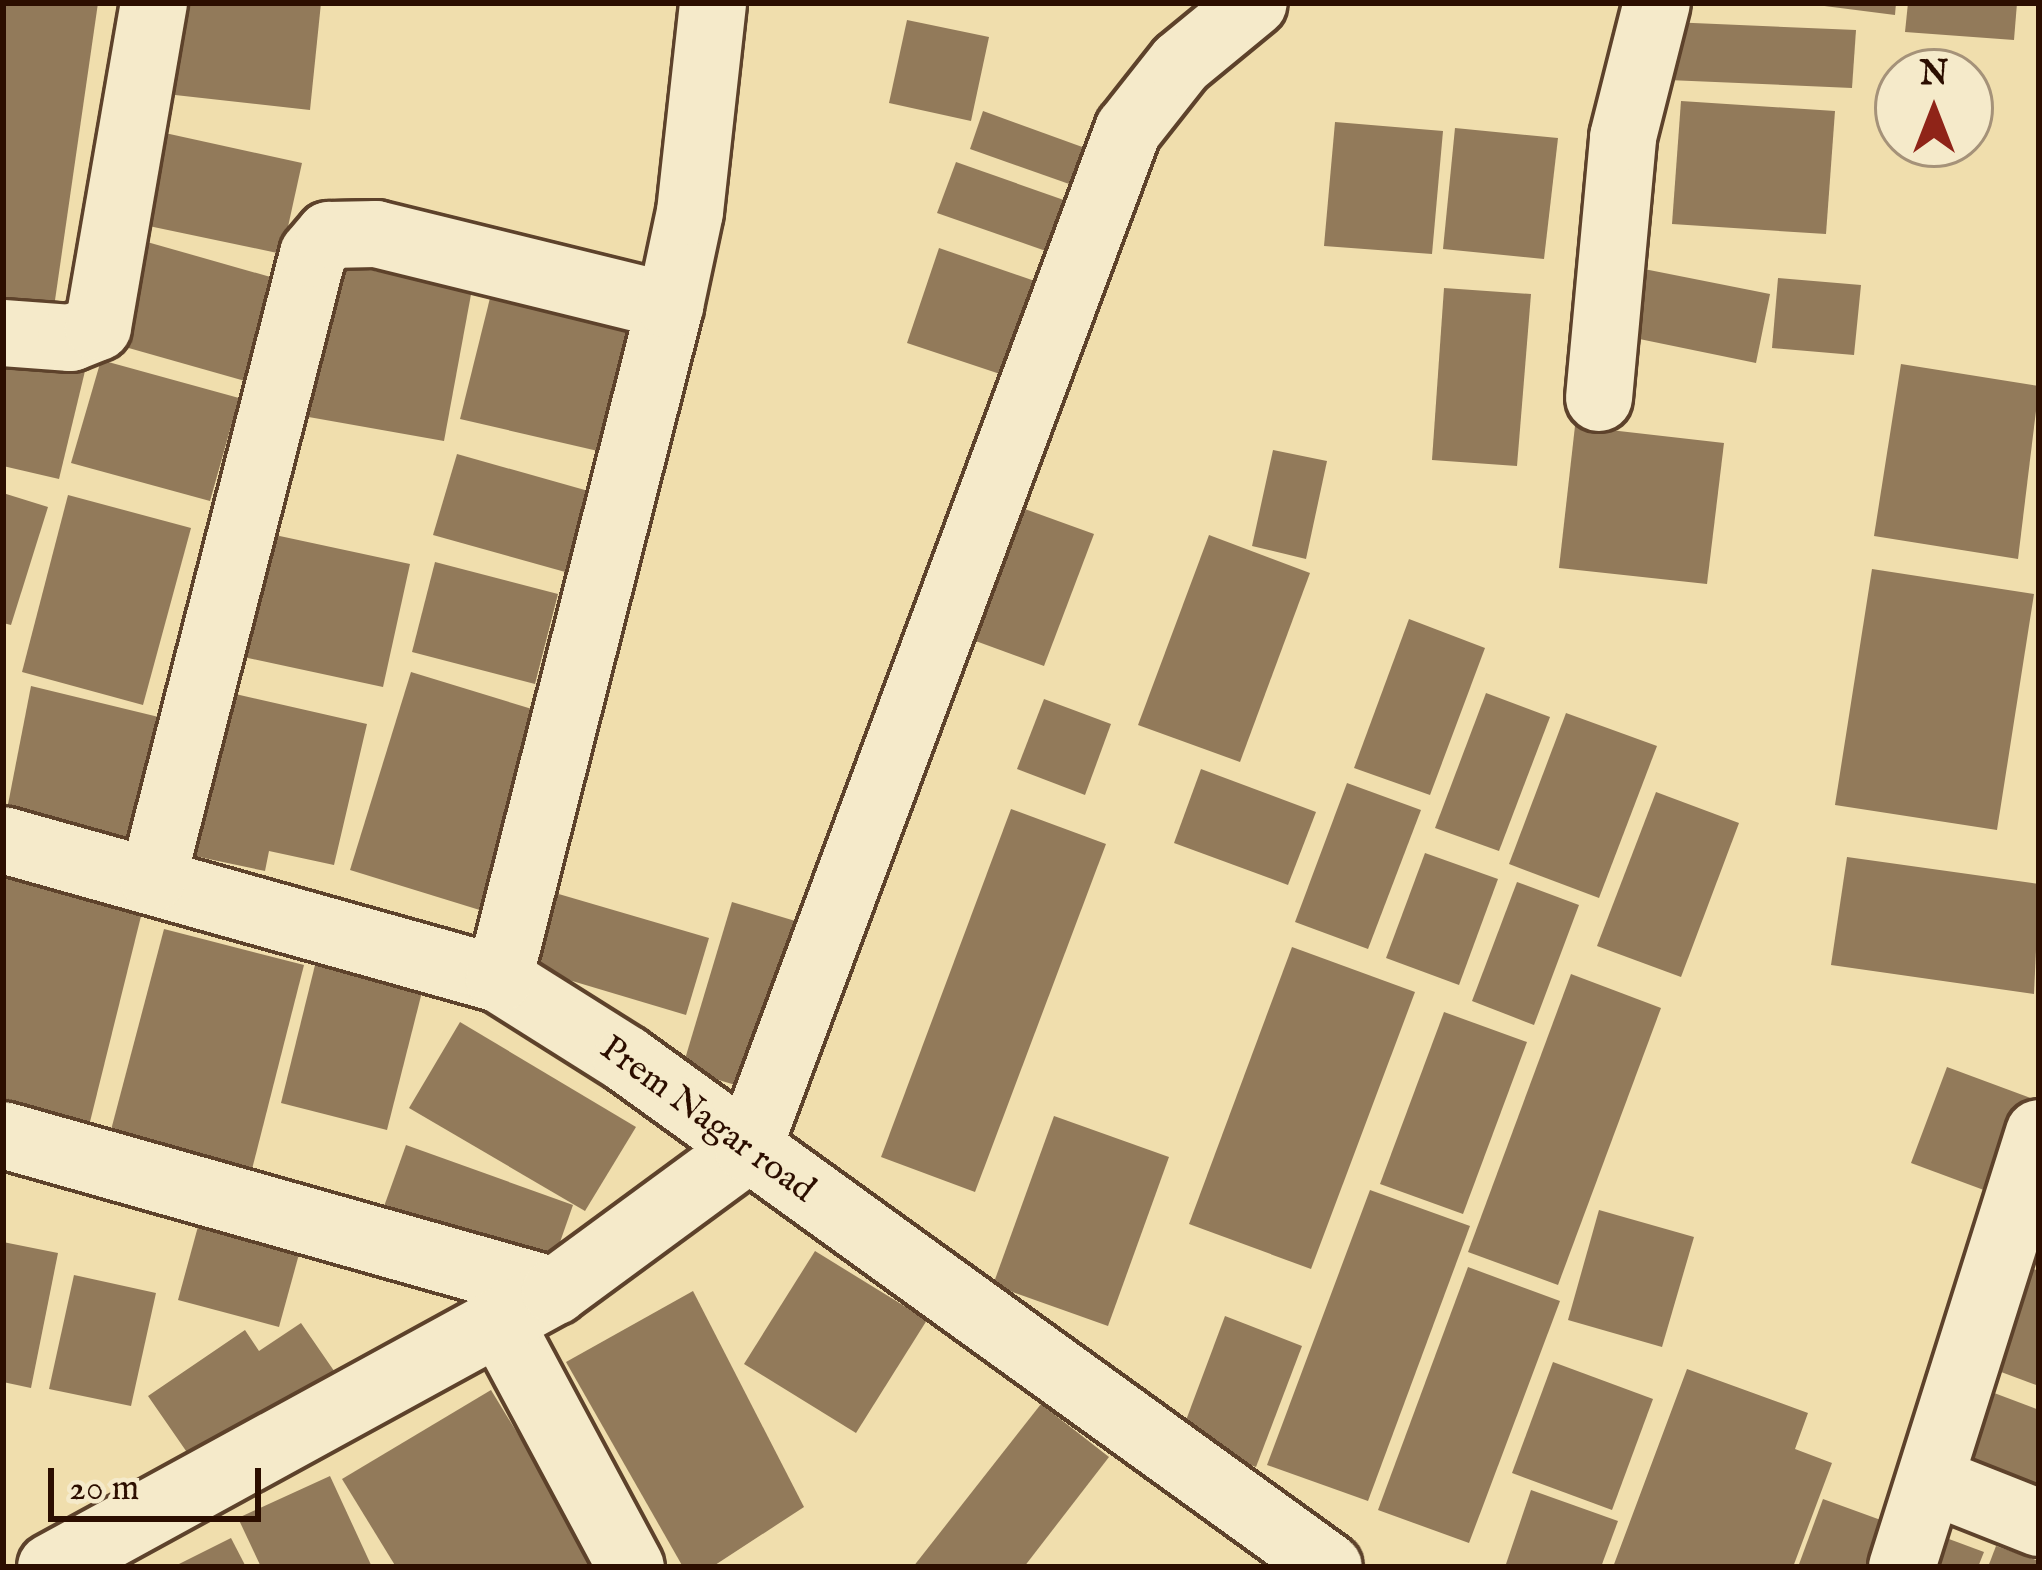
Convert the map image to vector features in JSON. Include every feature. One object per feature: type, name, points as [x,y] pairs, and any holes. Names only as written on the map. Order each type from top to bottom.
[{"type":"street","points":[[3,333],[71,338],[98,327],[154,3]]},
{"type":"street","points":[[499,979],[670,306],[690,212],[713,3]]},
{"type":"street","points":[[51,1567],[527,1306],[748,1149],[1128,130],[1181,63],[1254,3]]},
{"type":"street","points":[[1599,398],[1623,137],[1658,3]]},
{"type":"street","points":[[154,878],[313,254],[329,236],[376,234],[670,306]]},
{"type":"street","name":"Prem Nagar road","points":[[3,840],[154,878],[499,979],[748,1149],[1329,1567]]},
{"type":"street","points":[[1902,1567],[1933,1481],[2039,1133]]},
{"type":"street","points":[[3,1136],[527,1306]]},
{"type":"street","points":[[527,1306],[631,1567]]},
{"type":"street","points":[[1933,1481],[2039,1523]]},
{"type":"building","points":[[6,3],[98,3],[52,321],[3,314]]},
{"type":"building","points":[[176,3],[321,3],[310,110],[166,94]]},
{"type":"building","points":[[1801,3],[1896,3],[1895,15]]},
{"type":"building","points":[[1908,3],[2017,3],[2014,40],[1905,32]]},
{"type":"building","points":[[907,20],[989,37],[971,121],[889,103]]},
{"type":"building","points":[[1670,22],[1856,30],[1852,88],[1668,80]]},
{"type":"building","points":[[1681,101],[1835,111],[1826,234],[1672,224]]},
{"type":"building","points":[[983,111],[1085,148],[1072,185],[970,149]]},
{"type":"building","points":[[1335,122],[1443,131],[1432,254],[1324,246]]},
{"type":"building","points":[[1455,128],[1558,138],[1544,259],[1443,249]]},
{"type":"building","points":[[165,133],[302,163],[282,254],[144,225]]},
{"type":"building","points":[[956,162],[1078,205],[1060,256],[937,213]]},
{"type":"building","points":[[133,238],[274,278],[245,381],[104,341]]},
{"type":"building","points":[[939,248],[1055,288],[1024,382],[907,343]]},
{"type":"building","points":[[331,263],[472,289],[444,441],[303,416]]},
{"type":"building","points":[[1634,267],[1770,294],[1756,363],[1620,335]]},
{"type":"building","points":[[1778,278],[1861,285],[1854,355],[1772,348]]},
{"type":"building","points":[[1444,288],[1531,294],[1517,466],[1432,460]]},
{"type":"building","points":[[492,290],[629,322],[598,451],[460,419]]},
{"type":"building","points":[[3,352],[85,371],[59,479],[3,466]]},
{"type":"building","points":[[101,360],[239,398],[210,501],[71,463]]},
{"type":"building","points":[[1901,364],[2039,386],[2018,559],[1874,536]]},
{"type":"building","points":[[1575,426],[1724,443],[1707,584],[1559,568]]},
{"type":"building","points":[[1273,450],[1327,461],[1306,559],[1252,546]]},
{"type":"building","points":[[457,454],[599,494],[576,575],[433,535]]},
{"type":"building","points":[[3,493],[48,507],[11,625],[3,623]]},
{"type":"building","points":[[68,495],[191,528],[143,705],[22,672]]},
{"type":"building","points":[[1011,504],[1094,534],[1044,666],[962,636]]},
{"type":"building","points":[[261,532],[410,564],[383,687],[234,655]]},
{"type":"building","points":[[1209,535],[1310,573],[1240,762],[1138,725]]},
{"type":"building","points":[[435,562],[558,594],[535,684],[412,652]]},
{"type":"building","points":[[1872,569],[2034,594],[1997,830],[1835,805]]},
{"type":"building","points":[[1409,619],[1485,648],[1430,795],[1354,768]]},
{"type":"building","points":[[411,672],[545,713],[483,911],[350,870]]},
{"type":"building","points":[[31,686],[171,720],[137,862],[3,830]]},
{"type":"building","points":[[218,690],[367,724],[334,865],[269,851],[265,871],[180,853]]},
{"type":"building","points":[[1486,693],[1550,717],[1499,851],[1435,828]]},
{"type":"building","points":[[1044,699],[1111,724],[1085,795],[1017,769]]},
{"type":"building","points":[[1566,713],[1657,746],[1599,898],[1509,864]]},
{"type":"building","points":[[1201,769],[1316,812],[1288,885],[1174,843]]},
{"type":"building","points":[[1347,783],[1421,810],[1368,949],[1295,922]]},
{"type":"building","points":[[1656,792],[1739,823],[1681,977],[1597,946]]},
{"type":"building","points":[[1011,809],[1106,844],[975,1192],[881,1157]]},
{"type":"building","points":[[1425,853],[1498,879],[1459,985],[1386,958]]},
{"type":"building","points":[[1847,857],[2039,884],[2034,994],[1831,965]]},
{"type":"building","points":[[3,862],[146,896],[86,1138],[3,1119]]},
{"type":"building","points":[[1517,882],[1579,905],[1534,1025],[1472,1001]]},
{"type":"building","points":[[545,890],[709,938],[686,1015],[522,966]]},
{"type":"building","points":[[732,902],[812,926],[762,1093],[682,1069]]},
{"type":"building","points":[[164,929],[304,965],[248,1185],[106,1149]]},
{"type":"building","points":[[1292,947],[1415,992],[1311,1269],[1189,1224]]},
{"type":"building","points":[[316,961],[423,988],[387,1130],[281,1103]]},
{"type":"building","points":[[1571,974],[1661,1008],[1558,1285],[1468,1252]]},
{"type":"building","points":[[1444,1012],[1527,1042],[1463,1214],[1380,1184]]},
{"type":"building","points":[[460,1022],[636,1127],[585,1211],[409,1108]]},
{"type":"building","points":[[1947,1067],[2036,1100],[2000,1196],[1911,1163]]},
{"type":"building","points":[[1054,1116],[1169,1157],[1108,1326],[993,1285]]},
{"type":"building","points":[[406,1145],[573,1205],[545,1285],[377,1226]]},
{"type":"building","points":[[1370,1190],[1470,1226],[1368,1501],[1267,1465]]},
{"type":"building","points":[[206,1197],[307,1225],[279,1327],[178,1300]]},
{"type":"building","points":[[1599,1210],[1694,1237],[1662,1347],[1568,1320]]},
{"type":"building","points":[[3,1242],[58,1253],[31,1388],[3,1382]]},
{"type":"building","points":[[815,1251],[927,1320],[856,1433],[744,1364]]},
{"type":"building","points":[[2015,1262],[2039,1271],[2039,1386],[1977,1363]]},
{"type":"building","points":[[1468,1267],[1560,1301],[1469,1543],[1378,1510]]},
{"type":"building","points":[[74,1275],[156,1293],[131,1406],[49,1389]]},
{"type":"building","points":[[693,1291],[804,1507],[712,1567],[683,1567],[566,1362]]},
{"type":"building","points":[[1225,1316],[1302,1346],[1256,1467],[1179,1439]]},
{"type":"building","points":[[301,1323],[341,1381],[202,1474],[148,1396],[245,1330],[259,1351]]},
{"type":"building","points":[[1553,1362],[1653,1399],[1612,1510],[1512,1473]]},
{"type":"building","points":[[1687,1369],[1808,1413],[1795,1449],[1832,1463],[1793,1567],[1613,1567]]},
{"type":"building","points":[[1973,1385],[2039,1410],[2039,1512],[1939,1474]]},
{"type":"building","points":[[491,1390],[599,1567],[396,1567],[342,1479]]},
{"type":"building","points":[[1041,1404],[1109,1457],[1024,1567],[913,1567]]},
{"type":"building","points":[[330,1476],[372,1567],[261,1567],[238,1518]]},
{"type":"building","points":[[1531,1490],[1618,1521],[1601,1567],[1505,1567]]},
{"type":"building","points":[[1823,1499],[1911,1531],[1897,1567],[1798,1567]]},
{"type":"building","points":[[1922,1529],[1984,1552],[1978,1567],[1908,1567]]},
{"type":"building","points":[[231,1538],[246,1567],[173,1567]]},
{"type":"building","points":[[1996,1546],[2039,1561],[2039,1567],[1988,1567]]}]
